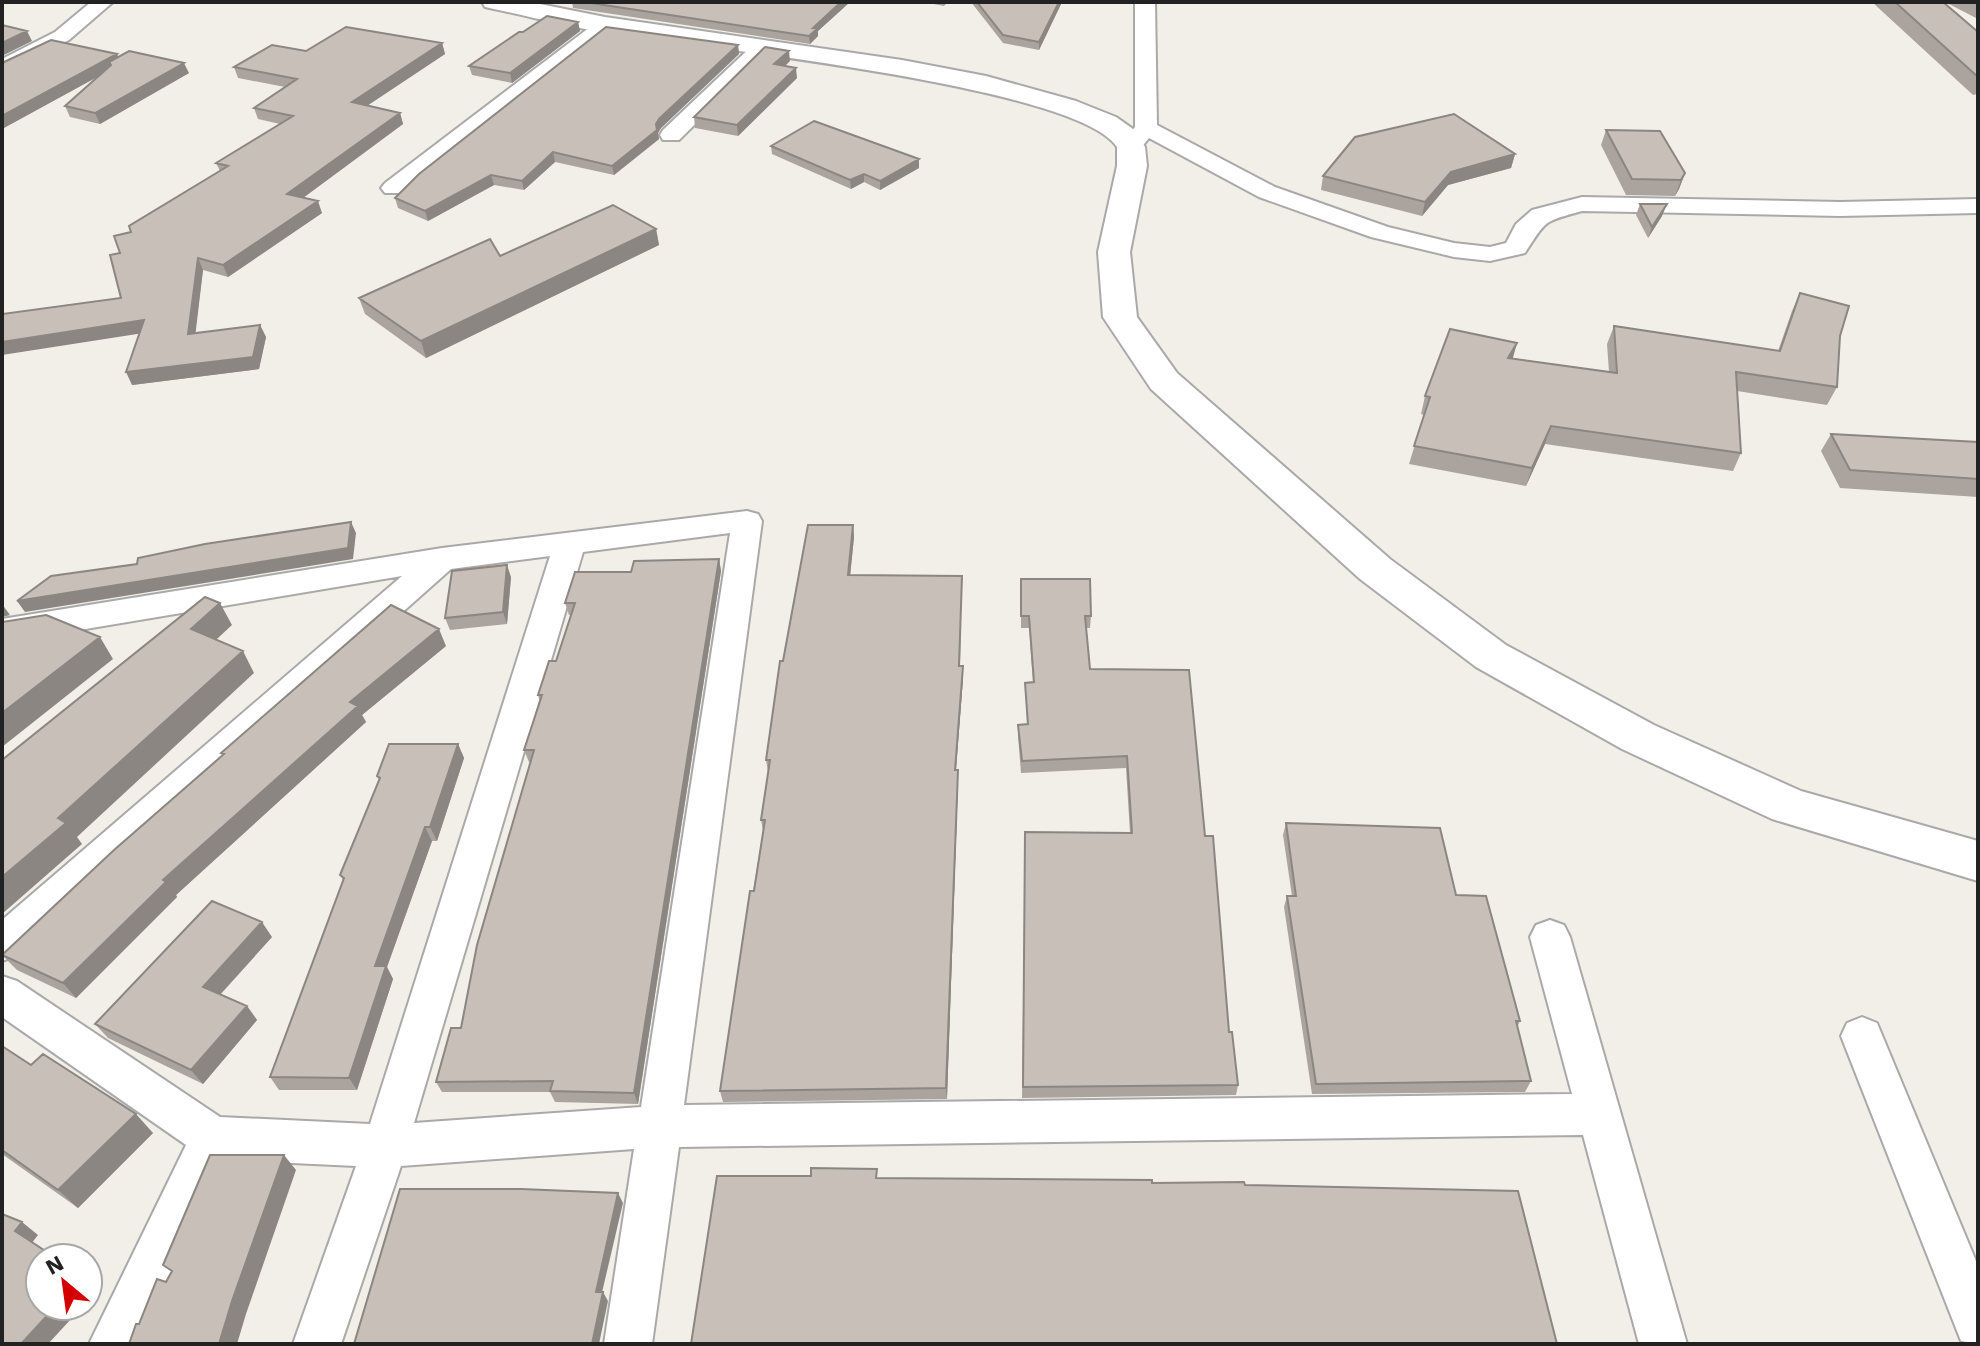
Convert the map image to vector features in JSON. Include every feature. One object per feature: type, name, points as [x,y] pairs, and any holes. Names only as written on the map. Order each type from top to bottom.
[{"type":"street","points":[[2,67],[62,36],[103,2]]},
{"type":"street","points":[[1145,2],[1138,137],[1114,252],[1120,317],[1164,381],[1375,569],[1491,656],[1638,737],[1789,806],[1978,861]]},
{"type":"street","points":[[501,3],[605,25],[902,68],[1036,98],[1106,123],[1123,135],[1138,137],[1267,192],[1380,232],[1454,250],[1490,254],[1516,248],[1525,229],[1540,215],[1582,204],[1840,209],[1978,206]]},
{"type":"street","points":[[393,188],[605,25]]},
{"type":"street","points":[[671,135],[762,47]]},
{"type":"street","points":[[2,631],[223,592],[442,559],[747,521],[628,1344]]},
{"type":"street","points":[[317,1344],[385,1146],[570,542]]},
{"type":"street","points":[[2,944],[442,559]]},
{"type":"street","points":[[174,632],[223,592]]},
{"type":"street","points":[[1550,937],[1663,1344]]},
{"type":"street","points":[[2,994],[213,1138],[385,1146],[659,1126],[1598,1114]]},
{"type":"street","points":[[1862,1036],[1978,1324]]},
{"type":"street","points":[[113,1344],[213,1138]]},
{"type":"building","points":[[584,2],[841,2],[813,28],[818,28],[809,36]]},
{"type":"building","points":[[977,2],[1059,2],[1039,42],[1003,35]]},
{"type":"building","points":[[1895,2],[1943,2],[1978,32],[1978,77]]},
{"type":"building","points":[[547,16],[578,22],[510,73],[469,66],[519,32]]},
{"type":"building","points":[[2,25],[27,31],[2,43]]},
{"type":"building","points":[[346,27],[442,43],[352,102],[400,113],[287,194],[318,201],[223,265],[198,258],[188,334],[260,325],[253,357],[126,372],[144,320],[2,342],[2,314],[121,298],[110,255],[120,253],[114,236],[131,232],[129,226],[228,166],[216,163],[293,116],[254,108],[297,79],[234,67],[272,45],[306,51]]},
{"type":"building","points":[[606,27],[738,45],[659,119],[657,130],[612,166],[553,152],[522,181],[491,175],[425,211],[395,198],[419,174]]},
{"type":"building","points":[[51,40],[117,54],[2,116],[2,63]]},
{"type":"building","points":[[765,47],[789,51],[774,64],[796,68],[737,125],[694,117]]},
{"type":"building","points":[[129,51],[184,63],[95,113],[65,106],[111,65],[109,62]]},
{"type":"building","points":[[1454,114],[1515,154],[1451,172],[1425,202],[1323,176],[1355,137]]},
{"type":"building","points":[[814,121],[919,159],[880,181],[864,174],[850,180],[771,146]]},
{"type":"building","points":[[1606,130],[1660,131],[1685,173],[1681,180],[1632,179]]},
{"type":"building","points":[[1640,204],[1667,204],[1652,227]]},
{"type":"building","points":[[613,205],[656,229],[421,341],[359,298],[490,239],[500,256]]},
{"type":"building","points":[[1800,293],[1849,306],[1840,336],[1837,387],[1736,372],[1741,453],[1551,426],[1532,468],[1414,446],[1430,397],[1425,396],[1450,329],[1517,343],[1508,358],[1617,373],[1614,326],[1780,351]]},
{"type":"building","points":[[1831,434],[1978,442],[1978,479],[1850,470]]},
{"type":"building","points":[[351,522],[348,548],[17,601],[51,576],[137,564],[138,558],[205,544]]},
{"type":"building","points":[[808,525],[853,525],[848,575],[962,576],[959,666],[963,666],[955,770],[958,770],[946,1088],[720,1091],[750,891],[754,891],[765,820],[761,820],[770,760],[766,760],[780,661],[783,661]]},
{"type":"building","points":[[719,559],[634,1093],[550,1091],[553,1081],[436,1082],[451,1028],[461,1028],[477,945],[534,750],[524,750],[542,695],[538,695],[549,661],[556,661],[575,603],[565,603],[575,572],[631,572],[634,561]]},
{"type":"building","points":[[507,565],[503,612],[445,618],[452,571]]},
{"type":"building","points":[[1021,579],[1090,579],[1091,616],[1085,616],[1090,669],[1189,670],[1205,836],[1213,836],[1229,1032],[1232,1032],[1238,1085],[1023,1087],[1025,832],[1132,833],[1127,756],[1022,761],[1018,725],[1028,724],[1025,683],[1034,682],[1029,616],[1021,616]]},
{"type":"building","points":[[205,597],[220,603],[191,629],[243,651],[58,818],[66,823],[2,877],[2,760]]},
{"type":"building","points":[[391,605],[439,629],[350,702],[358,706],[163,880],[166,882],[63,983],[2,955],[114,850],[224,754],[221,753]]},
{"type":"building","points":[[46,615],[100,637],[2,713],[2,622]]},
{"type":"building","points":[[389,744],[458,744],[430,827],[425,827],[375,966],[386,966],[349,1078],[270,1077],[344,878],[340,875],[380,778],[377,776]]},
{"type":"building","points":[[1286,823],[1440,828],[1456,895],[1486,896],[1520,1021],[1516,1021],[1531,1081],[1316,1084],[1287,896],[1296,896]]},
{"type":"building","points":[[212,901],[262,922],[203,987],[247,1006],[191,1070],[95,1024]]},
{"type":"building","points":[[2,1046],[31,1065],[43,1054],[136,1114],[58,1190],[2,1150]]},
{"type":"building","points":[[210,1155],[284,1155],[219,1344],[129,1344],[157,1279],[166,1282],[172,1271],[163,1265]]},
{"type":"building","points":[[811,1168],[877,1169],[876,1178],[1152,1180],[1152,1183],[1244,1182],[1245,1185],[1518,1191],[1557,1344],[691,1344],[717,1176],[811,1176]]},
{"type":"building","points":[[400,1189],[618,1193],[596,1292],[603,1292],[592,1344],[354,1344]]},
{"type":"building","points":[[2,1214],[22,1222],[15,1231],[32,1242],[24,1242],[24,1322],[41,1322],[21,1344],[2,1344]]}]
